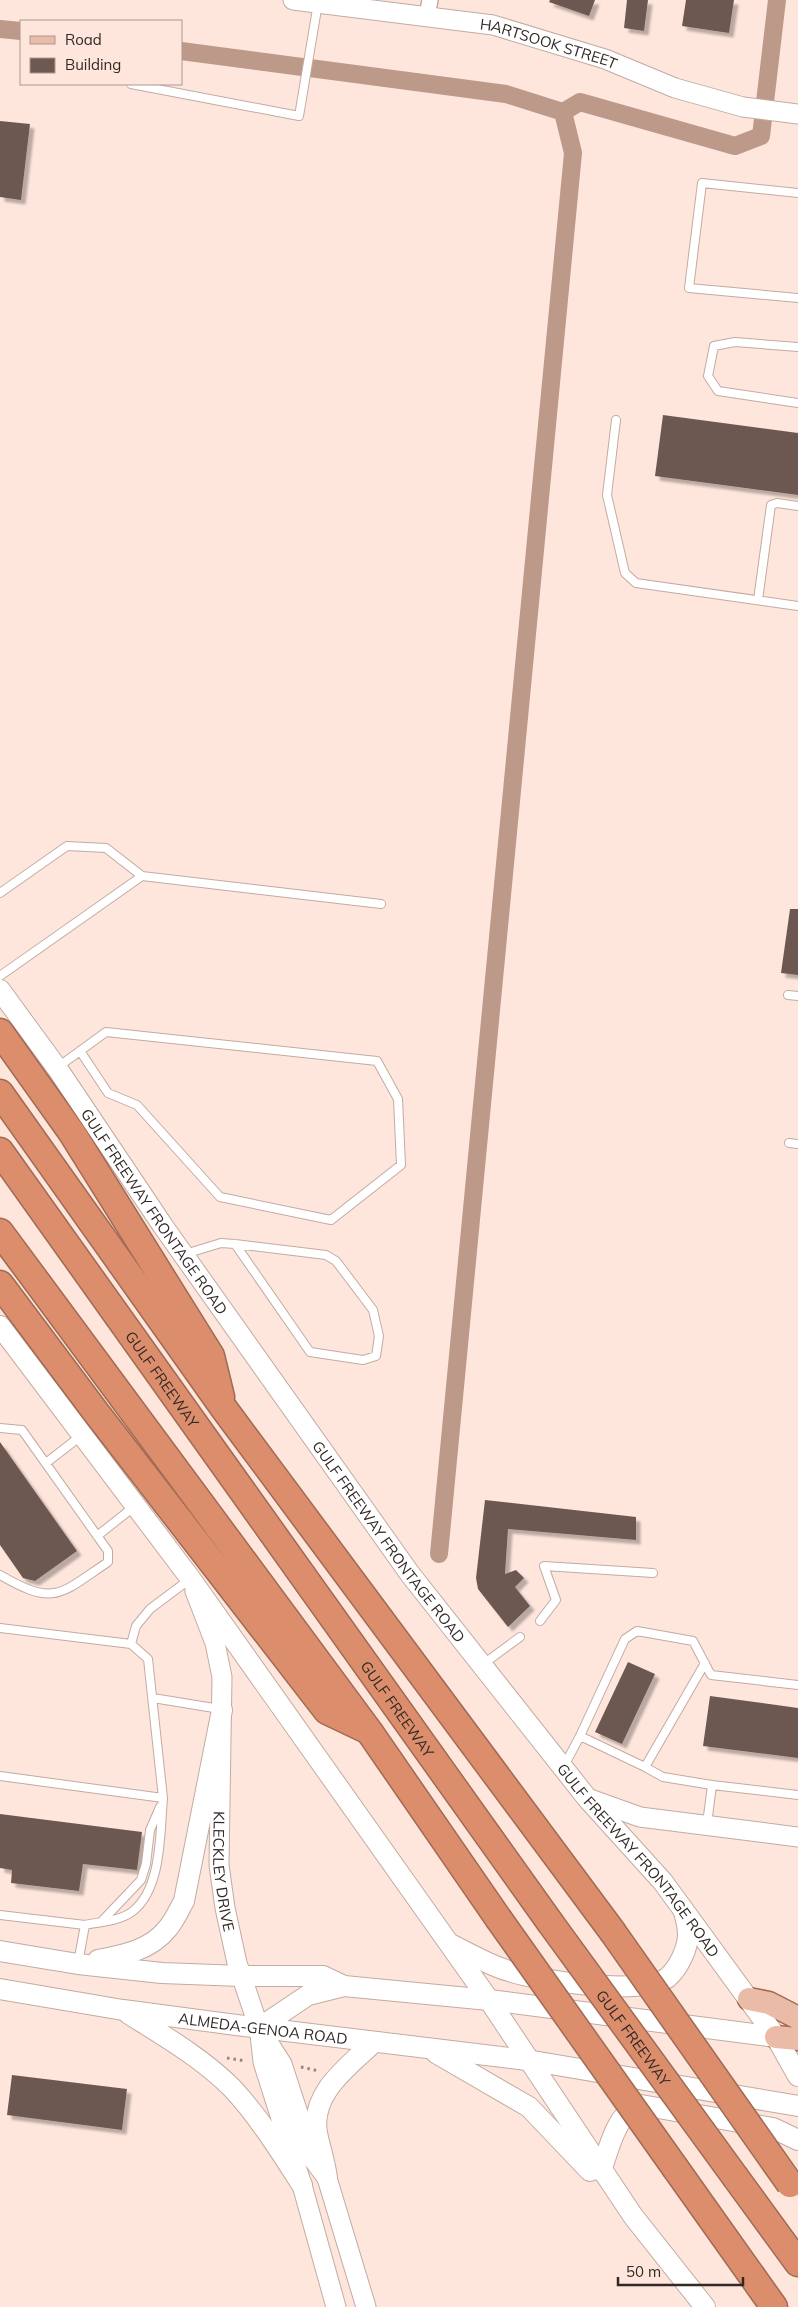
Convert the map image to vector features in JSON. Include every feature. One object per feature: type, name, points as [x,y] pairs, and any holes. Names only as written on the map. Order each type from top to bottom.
[{"type":"highway","points":[[0,1032],[72,1133],[211,1356],[225,1410]]},
{"type":"highway","points":[[0,1093],[225,1410],[612,1931],[794,2189]]},
{"type":"highway","name":"GULF FREEWAY","points":[[0,1152],[549,1921],[798,2264]]},
{"type":"highway","points":[[0,1232],[369,1731],[498,1918],[774,2307]]},
{"type":"highway","points":[[0,1284],[95,1411],[328,1711],[369,1731]]},
{"type":"main road","name":"GULF FREEWAY FRONTAGE ROAD","points":[[0,990],[57,1068],[183,1254],[410,1574],[587,1798],[662,1882],[749,1999],[787,2038],[798,2076]]},
{"type":"main road","points":[[1,1330],[190,1578],[488,2000],[601,2171],[633,2216],[705,2307]]},
{"type":"main road","points":[[78,1964],[126,1955],[152,1943],[168,1928],[184,1901],[222,1710]]},
{"type":"main road","points":[[446,1942],[509,1972],[572,1983],[630,1988],[666,1979],[678,1965],[685,1951],[688,1935],[684,1911]]},
{"type":"main road","points":[[0,1951],[78,1964],[162,1973],[241,1976],[323,1976],[344,1986]]},
{"type":"main road","points":[[259,2028],[308,1995],[344,1986],[488,2000],[787,2038]]},
{"type":"main road","name":"ALMEDA-GENOA ROAD","points":[[0,1989],[123,2010],[528,2060],[798,2106]]},
{"type":"main road","points":[[749,1999],[770,2003],[798,2018]]},
{"type":"main road","points":[[123,2010],[192,2054],[231,2087],[258,2118],[302,2185]]},
{"type":"main road","points":[[327,2178],[324,2156],[317,2132],[319,2102],[337,2078],[374,2042]]},
{"type":"main road","points":[[430,2049],[529,2107],[633,2216]]},
{"type":"main road","points":[[601,2171],[614,2133],[628,2111],[641,2105],[773,2128],[798,2140]]},
{"type":"street","name":"HARTSOOK STREET","points":[[293,0],[318,3],[428,8],[605,59],[675,88],[743,107],[790,113]]},
{"type":"street","name":"KLECKLEY DRIVE","points":[[190,1578],[214,1643],[222,1677],[219,1865],[225,1908],[241,1976],[259,2028],[264,2062],[302,2185],[336,2307]]},
{"type":"street","points":[[587,1798],[640,1817],[798,1837]]},
{"type":"street","name":"KLECKLEY DRIVE","points":[[259,2028],[282,2064],[313,2158],[327,2178],[366,2307]]},
{"type":"lane","points":[[136,85],[299,116],[318,3]]},
{"type":"lane","points":[[798,193],[702,183],[689,288],[798,298]]},
{"type":"lane","points":[[798,348],[735,342],[714,346],[708,376],[718,391],[798,403]]},
{"type":"lane","points":[[616,420],[607,495],[626,573],[636,583],[798,606]]},
{"type":"lane","points":[[758,600],[771,505],[777,503],[798,506]]},
{"type":"lane","points":[[0,893],[67,846],[106,848],[142,876],[381,904]]},
{"type":"lane","points":[[0,976],[142,876]]},
{"type":"lane","points":[[788,995],[798,996]]},
{"type":"lane","points":[[57,1068],[80,1051],[106,1032],[377,1061],[398,1099],[401,1166],[331,1220],[220,1197],[137,1105],[108,1093],[80,1051]]},
{"type":"lane","points":[[789,1143],[798,1144]]},
{"type":"lane","points":[[183,1254],[220,1243],[235,1244],[326,1255],[336,1261],[373,1310],[379,1336],[376,1356],[363,1360],[310,1352],[235,1244]]},
{"type":"lane","points":[[0,1428],[22,1430],[108,1551],[108,1562],[63,1592],[55,1594],[26,1590],[0,1575]]},
{"type":"lane","points":[[46,1463],[82,1435]]},
{"type":"lane","points":[[97,1536],[136,1506]]},
{"type":"lane","points":[[540,1621],[556,1600],[544,1566],[653,1573]]},
{"type":"lane","points":[[131,1644],[136,1626],[150,1609],[190,1578]]},
{"type":"lane","points":[[0,1628],[131,1644],[148,1660],[163,1798],[155,1875],[146,1897],[132,1912],[84,1925],[0,1915]]},
{"type":"lane","points":[[563,1767],[580,1736],[625,1639],[637,1631],[694,1641],[711,1675],[798,1685]]},
{"type":"lane","points":[[482,1665],[520,1637]]},
{"type":"lane","points":[[645,1768],[705,1663]]},
{"type":"lane","points":[[153,1698],[222,1710]]},
{"type":"lane","points":[[580,1736],[663,1777],[798,1795]]},
{"type":"lane","points":[[0,1776],[163,1798]]},
{"type":"lane","points":[[706,1826],[712,1785]]},
{"type":"lane","points":[[102,1921],[140,1880],[146,1864],[150,1830],[163,1798]]},
{"type":"lane","points":[[78,1964],[84,1925]]},
{"type":"path","points":[[221,2057],[255,2062]]},
{"type":"path","points":[[300,2067],[320,2071]]},
{"type":"building","points":[[550,0],[595,0],[589,16],[549,2]]},
{"type":"building","points":[[627,0],[648,0],[644,31],[624,28]]},
{"type":"building","points":[[686,0],[734,0],[729,33],[682,26]]},
{"type":"building","points":[[0,121],[30,124],[21,200],[0,197]]},
{"type":"building","points":[[663,415],[798,433],[798,495],[655,476]]},
{"type":"building","points":[[790,909],[798,909],[798,975],[781,973]]},
{"type":"building","points":[[0,1442],[77,1551],[35,1581],[23,1578],[0,1545]]},
{"type":"building","points":[[485,1500],[636,1517],[636,1540],[508,1529],[505,1574],[516,1570],[524,1578],[515,1587],[530,1606],[508,1627],[478,1589],[476,1578]]},
{"type":"building","points":[[628,1662],[655,1674],[622,1744],[595,1732]]},
{"type":"building","points":[[710,1696],[798,1708],[798,1758],[703,1746]]},
{"type":"building","points":[[0,1814],[142,1832],[137,1870],[83,1864],[79,1891],[11,1883],[12,1870],[0,1868]]},
{"type":"building","points":[[12,2075],[127,2089],[122,2130],[7,2115]]},
{"type":"waterway","points":[[182,51],[506,94],[563,112],[580,102],[735,146],[761,136],[777,0]]},
{"type":"waterway","points":[[0,29],[20,31]]},
{"type":"waterway","points":[[439,1554],[573,153],[563,112]]}]
